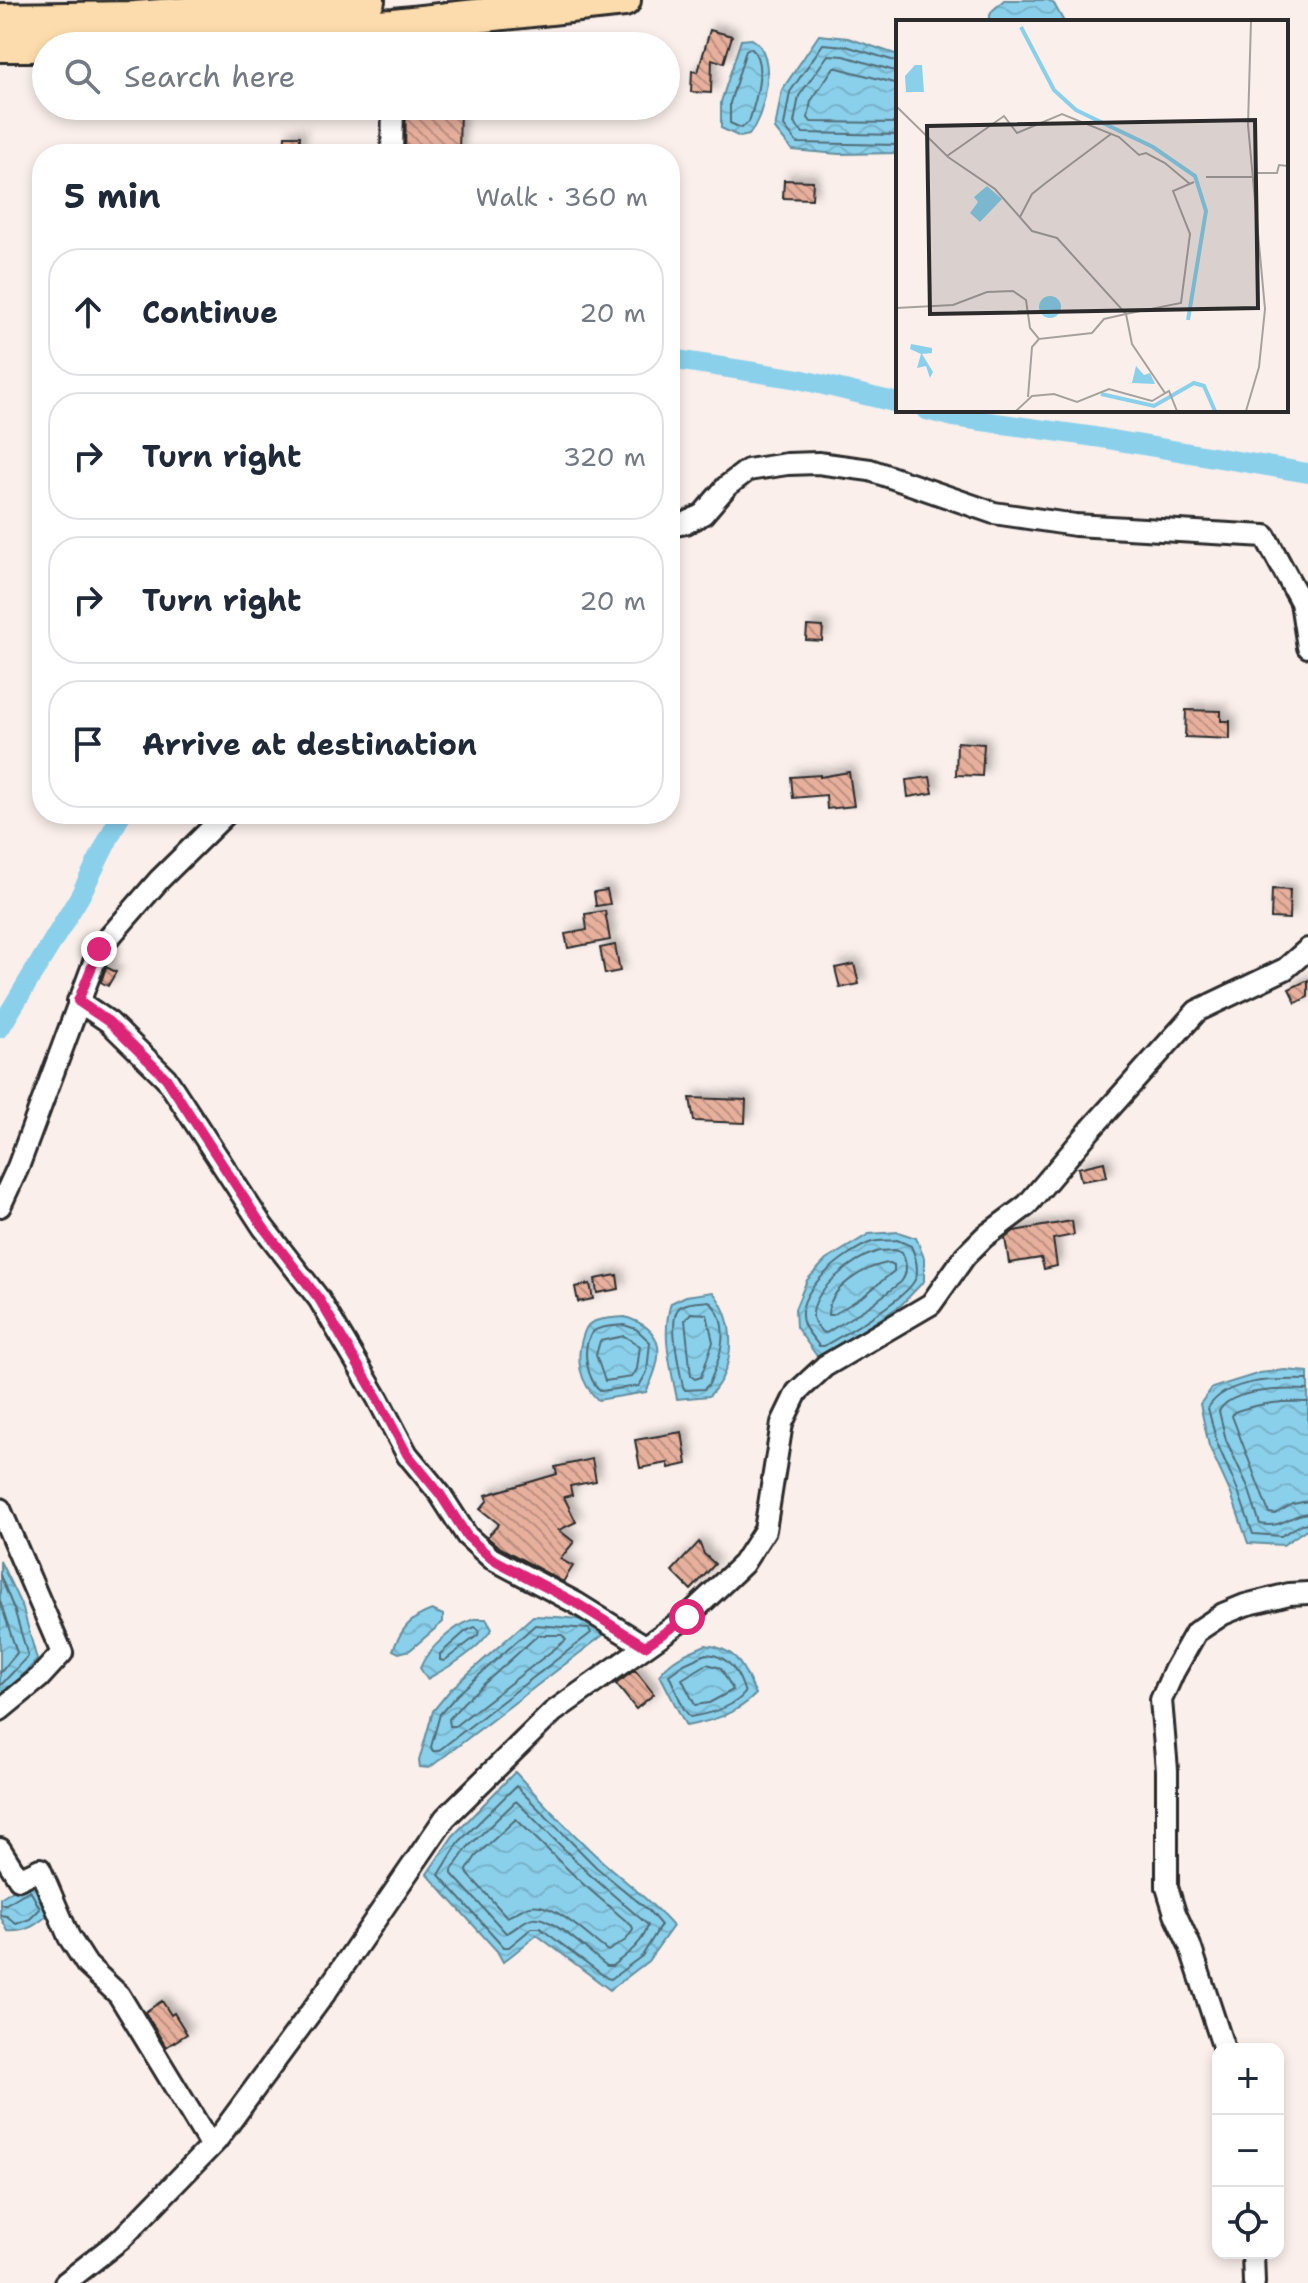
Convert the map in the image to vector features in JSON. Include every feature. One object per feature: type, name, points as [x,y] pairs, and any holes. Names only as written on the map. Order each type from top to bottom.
[{"type":"highway","points":[[0,20],[135,18],[368,0]]},
{"type":"highway","points":[[420,32],[624,0]]},
{"type":"highway","points":[[0,45],[32,45]]},
{"type":"street","points":[[392,144],[393,120]]},
{"type":"street","points":[[680,524],[703,514],[727,486],[748,470],[818,463],[870,470],[994,513],[1075,525],[1265,536],[1301,602],[1308,647]]},
{"type":"street","points":[[0,1206],[18,1167],[99,949],[159,880],[216,824]]},
{"type":"street","points":[[65,2283],[121,2239],[211,2146],[325,1993],[445,1818],[553,1712],[687,1617],[743,1564],[765,1530],[782,1423],[797,1392],[825,1366],[931,1304],[965,1256],[984,1237],[1027,1205],[1197,1011],[1285,969],[1308,949]]},
{"type":"street","points":[[78,1001],[109,1022],[166,1078],[263,1227],[319,1299],[408,1455],[440,1494],[467,1536],[491,1558],[576,1603],[645,1646]]},
{"type":"street","points":[[0,1509],[62,1653],[39,1678],[0,1710]]},
{"type":"street","points":[[1222,2043],[1167,1887],[1167,1770],[1161,1700],[1196,1632],[1223,1614],[1245,1605],[1289,1594],[1308,1593]]},
{"type":"street","points":[[0,1849],[19,1879],[40,1869],[69,1937],[87,1965],[119,1995],[211,2146]]},
{"type":"street","points":[[1253,2259],[1254,2283]]},
{"type":"water","points":[[1004,0],[1048,0],[1054,4],[1063,20],[988,20],[992,11]]},
{"type":"water","points":[[819,35],[848,38],[896,54],[896,153],[839,154],[792,150],[775,129],[782,90]]},
{"type":"water","points":[[752,39],[765,58],[767,85],[755,126],[749,135],[740,137],[721,128],[721,102],[741,40]]},
{"type":"water","points":[[898,1232],[916,1238],[924,1258],[924,1281],[901,1305],[819,1359],[796,1327],[795,1309],[807,1280],[826,1260],[869,1234]]},
{"type":"water","points":[[713,1292],[721,1304],[729,1331],[730,1345],[724,1372],[709,1396],[677,1399],[667,1339],[671,1303],[686,1296]]},
{"type":"water","points":[[625,1317],[649,1329],[655,1337],[658,1347],[656,1368],[646,1392],[598,1400],[587,1386],[581,1371],[579,1354],[583,1336],[591,1323]]},
{"type":"water","points":[[1285,1370],[1308,1372],[1308,1528],[1283,1545],[1248,1543],[1231,1494],[1209,1446],[1200,1404],[1212,1388],[1260,1373]]},
{"type":"water","points":[[0,1561],[23,1609],[37,1660],[10,1689],[0,1695]]},
{"type":"water","points":[[432,1610],[443,1615],[443,1622],[410,1650],[399,1653],[393,1650],[408,1625]]},
{"type":"water","points":[[533,1616],[582,1620],[611,1629],[429,1768],[420,1767],[433,1711],[451,1689]]},
{"type":"water","points":[[474,1619],[486,1619],[492,1629],[471,1652],[427,1679],[420,1668],[429,1653],[450,1632]]},
{"type":"water","points":[[706,1645],[733,1655],[756,1694],[724,1716],[686,1726],[660,1675],[674,1660]]},
{"type":"water","points":[[515,1772],[580,1840],[673,1926],[648,1961],[610,1990],[537,1935],[503,1962],[497,1951],[427,1874],[453,1836]]},
{"type":"water","points":[[31,1879],[38,1881],[51,1912],[31,1927],[8,1931],[0,1916],[0,1898]]},
{"type":"building","points":[[710,30],[732,36],[724,63],[712,59],[711,93],[691,92],[692,71],[698,72]]},
{"type":"building","points":[[406,120],[460,120],[459,144],[405,144]]},
{"type":"building","points":[[285,136],[300,136],[300,144],[285,144]]},
{"type":"building","points":[[784,180],[813,181],[812,199],[783,198]]},
{"type":"building","points":[[807,626],[823,627],[822,641],[806,640]]},
{"type":"building","points":[[1186,710],[1221,711],[1221,721],[1230,721],[1230,739],[1185,737]]},
{"type":"building","points":[[957,742],[984,744],[982,776],[956,775]]},
{"type":"building","points":[[849,772],[854,806],[827,809],[826,795],[793,798],[791,777],[820,777]]},
{"type":"building","points":[[930,777],[933,793],[908,797],[906,780]]},
{"type":"building","points":[[1272,889],[1290,890],[1289,919],[1271,918]]},
{"type":"building","points":[[607,890],[610,904],[596,906],[594,892]]},
{"type":"building","points":[[605,911],[610,940],[568,948],[565,934],[587,930],[585,914]]},
{"type":"building","points":[[615,945],[620,971],[605,974],[600,948]]},
{"type":"building","points":[[854,964],[859,984],[840,988],[835,968]]},
{"type":"building","points":[[106,967],[116,972],[108,986],[101,982]]},
{"type":"building","points":[[1308,980],[1308,997],[1296,1003],[1289,989]]},
{"type":"building","points":[[690,1098],[746,1100],[745,1123],[694,1121]]},
{"type":"building","points":[[1104,1162],[1107,1177],[1081,1181],[1078,1168]]},
{"type":"building","points":[[1072,1221],[1074,1235],[1053,1239],[1057,1266],[1044,1269],[1041,1258],[1009,1263],[1005,1238],[1014,1231]]},
{"type":"building","points":[[617,1275],[619,1289],[597,1293],[595,1279]]},
{"type":"building","points":[[590,1284],[593,1299],[578,1302],[575,1287]]},
{"type":"building","points":[[682,1432],[687,1464],[669,1468],[668,1463],[640,1468],[635,1440]]},
{"type":"building","points":[[592,1459],[596,1481],[570,1486],[572,1495],[564,1497],[576,1522],[559,1530],[574,1542],[560,1559],[573,1566],[563,1582],[499,1547],[487,1537],[499,1524],[480,1509],[488,1500],[486,1495],[557,1474],[555,1467]]},
{"type":"building","points":[[699,1542],[704,1554],[715,1564],[691,1590],[672,1571]]},
{"type":"building","points":[[635,1670],[654,1694],[636,1709],[616,1684]]},
{"type":"building","points":[[162,2001],[187,2034],[166,2047],[145,2012]]},
{"type":"waterway","points":[[680,361],[799,379],[896,403]]},
{"type":"waterway","points":[[934,412],[1308,473]]},
{"type":"waterway","points":[[0,1028],[80,896],[116,824]]},
{"type":"route","points":[[99,949],[78,1001],[109,1022],[166,1078],[263,1227],[319,1299],[407,1454],[440,1494],[467,1536],[491,1558],[576,1603],[645,1646],[687,1617]]}]
